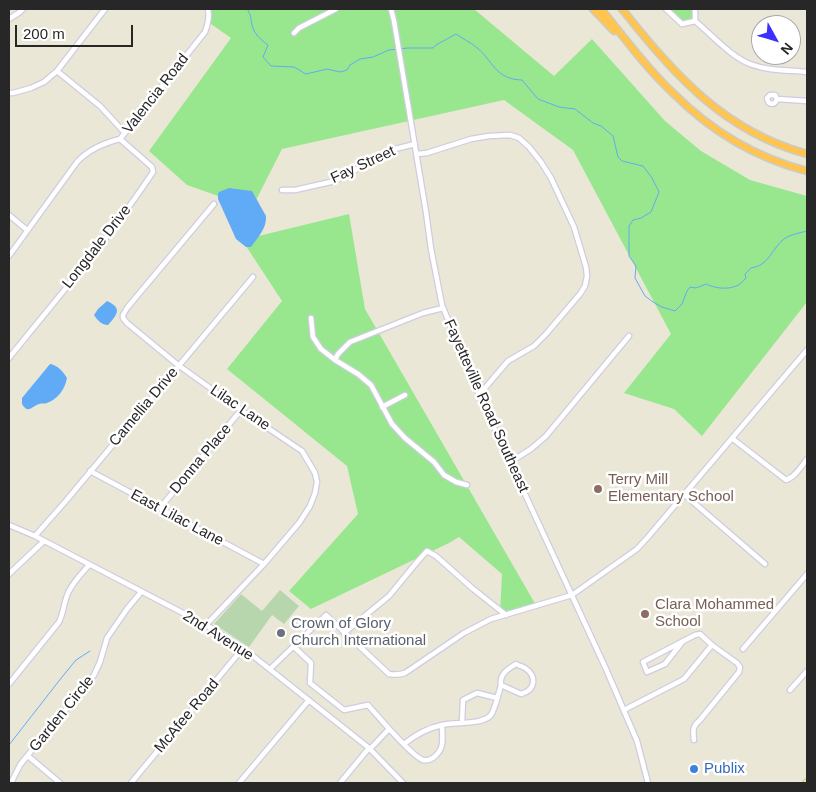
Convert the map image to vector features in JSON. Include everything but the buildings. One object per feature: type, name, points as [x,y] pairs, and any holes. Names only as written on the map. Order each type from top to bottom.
[{"type":"highway","points":[[593,9],[687,107],[710,125],[755,152],[807,171]]},
{"type":"highway","points":[[601,9],[653,72]]},
{"type":"highway","points":[[623,10],[682,79],[726,116],[755,133],[807,154]]},
{"type":"street","points":[[9,19],[22,9]]},
{"type":"street","points":[[9,93],[31,88],[44,82],[57,71],[105,9]]},
{"type":"street","name":"Valencia Road","points":[[9,256],[83,155],[90,150],[120,139],[205,32],[208,22],[208,9]]},
{"type":"street","points":[[294,33],[299,28],[336,9]]},
{"type":"street","name":"Fayetteville Road Southeast","points":[[391,9],[417,154],[431,249],[444,308],[479,396],[624,710],[637,741],[648,783]]},
{"type":"street","points":[[666,9],[682,24],[695,20]]},
{"type":"street","points":[[695,9],[695,20],[737,57],[749,64],[764,68],[807,72]]},
{"type":"street","points":[[57,71],[100,106],[124,132]]},
{"type":"street","points":[[777,99],[807,101]]},
{"type":"street","points":[[417,154],[489,136],[510,134],[519,138],[542,162],[551,178],[574,227],[586,267],[585,286],[580,294],[534,346],[508,361],[479,396]]},
{"type":"street","name":"Longdale Drive","points":[[9,358],[132,204],[153,172],[152,167],[120,139]]},
{"type":"street","name":"Fay Street","points":[[282,190],[295,190],[335,181],[395,149],[415,144]]},
{"type":"street","name":"Lilac Lane","points":[[206,625],[264,564],[299,523],[310,506],[317,482],[315,473],[302,451],[178,365],[123,318],[127,308],[214,204]]},
{"type":"street","points":[[9,215],[27,230]]},
{"type":"street","name":"Camellia Drive","points":[[35,536],[253,278]]},
{"type":"street","points":[[335,360],[338,354],[350,342],[424,313],[444,308]]},
{"type":"street","points":[[312,318],[313,336],[321,349],[371,385],[392,424],[405,438],[434,462],[444,475],[456,482],[467,485]]},
{"type":"street","points":[[510,462],[531,449],[546,436],[629,336]]},
{"type":"street","points":[[270,669],[326,615],[389,674],[400,675],[405,674],[464,633],[491,619],[572,595],[637,549],[733,439],[807,350]]},
{"type":"street","points":[[382,407],[405,395]]},
{"type":"street","name":"Donna Place","points":[[160,508],[241,410]]},
{"type":"street","points":[[733,439],[786,480],[807,459]]},
{"type":"street","name":"East Lilac Lane","points":[[90,471],[264,564]]},
{"type":"street","points":[[685,495],[765,564]]},
{"type":"street","name":"2nd Avenue","points":[[9,525],[35,536],[206,625],[243,648],[369,748],[403,783]]},
{"type":"street","points":[[9,574],[44,541]]},
{"type":"street","points":[[344,633],[389,596],[427,551],[436,556],[506,615]]},
{"type":"street","points":[[9,684],[59,622],[63,614],[68,592],[89,565]]},
{"type":"street","points":[[742,649],[807,574]]},
{"type":"street","name":"Garden Circle","points":[[11,783],[20,765],[94,676],[107,638],[141,592]]},
{"type":"street","points":[[683,641],[665,664],[647,672],[643,662],[683,641],[695,635],[700,634],[740,668],[739,672],[694,725],[694,740]]},
{"type":"street","points":[[624,710],[684,680],[712,645]]},
{"type":"street","points":[[293,646],[311,664],[310,683],[344,710],[368,705],[404,744],[423,760],[429,760],[437,754],[442,746],[442,724]]},
{"type":"street","name":"McAfee Road","points":[[130,783],[243,648]]},
{"type":"street","points":[[404,744],[425,730],[442,724],[481,721],[490,716],[493,712],[503,673],[516,664],[530,672],[534,681],[532,687],[526,693],[521,694],[501,685]]},
{"type":"street","points":[[790,690],[807,671]]},
{"type":"street","points":[[462,722],[463,700],[477,693],[497,698]]},
{"type":"street","points":[[239,783],[309,700]]},
{"type":"street","points":[[340,783],[369,748],[390,728]]},
{"type":"street","points":[[28,756],[60,783]]},
{"type":"green space","points":[[207,9],[474,9],[554,76],[592,39],[665,121],[701,151],[750,180],[807,196],[807,302],[702,436],[674,409],[624,393],[671,334],[573,150],[504,100],[282,149],[252,208],[187,185],[149,151],[231,38],[211,24]]},
{"type":"green space","points":[[668,9],[694,9],[694,20],[683,23]]},
{"type":"green space","points":[[349,214],[365,309],[537,607],[500,613],[502,574],[459,537],[311,609],[289,591],[358,514],[347,466],[227,369],[282,301],[242,240]]},
{"type":"green space","points":[[280,590],[299,606],[284,624],[272,615],[249,647],[214,624],[241,594],[262,611]]},
{"type":"water","points":[[229,188],[252,191],[266,216],[264,228],[251,247],[246,247],[236,239],[218,199],[219,192]]},
{"type":"water","points":[[107,301],[117,309],[116,315],[108,325],[100,322],[94,315]]},
{"type":"water","points":[[50,364],[60,369],[67,378],[63,390],[51,401],[26,409],[22,404],[22,398]]},
{"type":"waterway","points":[[247,9],[254,31],[268,45],[263,57],[271,66],[294,67],[306,74],[327,69],[340,72],[347,70],[350,65],[360,59],[373,57],[389,50],[433,48],[456,34],[482,52],[500,73],[513,79],[522,80],[538,99],[559,107],[575,109],[593,123],[601,126],[613,136],[618,157],[622,161],[643,166],[659,192],[651,212],[633,220],[629,226],[629,256],[636,266],[635,278],[645,296],[662,307],[675,311],[682,304],[690,287],[696,288],[706,284],[713,287],[729,288],[741,283],[746,278],[745,274],[751,268],[762,264],[784,239],[807,231]]},
{"type":"waterway","points":[[9,745],[76,660],[90,651]]},
{"type":"place","name":"Terry Mill Elementary School","points":[[598,489]]},
{"type":"place","name":"Clara Mohammed School","points":[[645,614]]},
{"type":"place","name":"Crown of Glory Church International","points":[[281,633]]},
{"type":"place","name":"Publix","points":[[694,769]]}]
